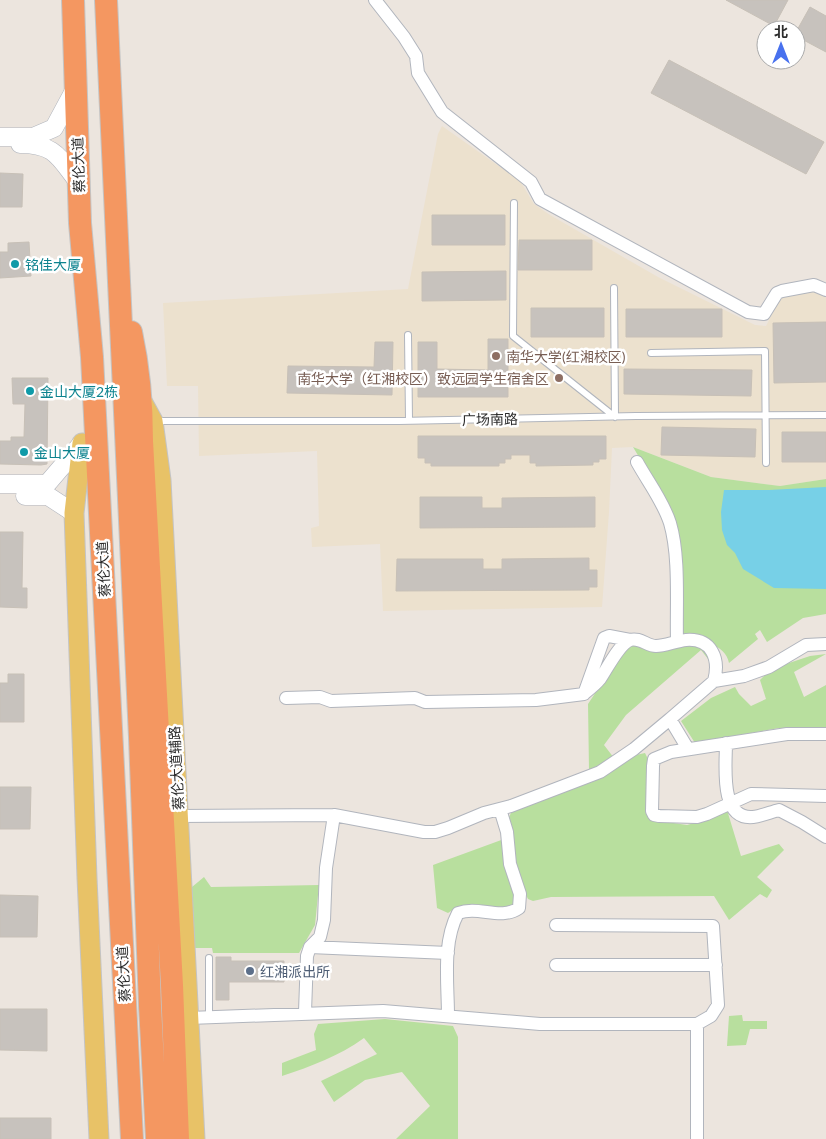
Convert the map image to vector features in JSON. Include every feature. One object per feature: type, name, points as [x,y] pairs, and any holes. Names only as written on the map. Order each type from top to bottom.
[{"type":"highway","name":"蔡伦大道","points":[[73,0],[80,223],[92,357],[132,1139]]},
{"type":"highway","name":"蔡伦大道","points":[[106,0],[157,1139]]},
{"type":"highway","points":[[80,223],[76,312],[117,1139]]},
{"type":"highway","points":[[118,264],[138,366],[142,401],[142,441],[178,1139]]},
{"type":"main road","name":"蔡伦大道辅路","points":[[142,401],[153,421],[161,480],[195,1139]]},
{"type":"main road","points":[[82,443],[74,513],[87,878],[99,1139]]},
{"type":"street","points":[[375,0],[404,37],[416,56],[418,73],[442,112],[531,182],[540,199],[748,312],[764,314],[777,293],[782,291],[814,285],[826,290]]},
{"type":"street","points":[[0,138],[33,137],[54,128],[75,89]]},
{"type":"street","points":[[0,144],[33,144],[54,151],[79,183]]},
{"type":"street","points":[[0,484],[47,484],[82,443]]},
{"type":"street","points":[[637,462],[662,506],[673,537],[676,573],[677,641]]},
{"type":"street","points":[[0,495],[48,496],[74,513]]},
{"type":"street","points":[[178,816],[334,815],[424,832],[435,832],[484,812],[511,806],[600,772],[634,749],[714,681],[717,672],[716,659],[712,650],[703,643],[688,640],[655,646],[640,640],[609,636],[604,638],[584,694]]},
{"type":"street","points":[[286,698],[320,697],[331,701],[414,698],[425,702],[536,700],[584,694],[598,681],[622,646],[630,640]]},
{"type":"street","points":[[714,681],[744,676],[769,667],[806,644],[826,644]]},
{"type":"street","points":[[670,719],[688,749]]},
{"type":"street","points":[[826,734],[787,734],[671,752],[654,760],[652,811],[654,815],[696,817],[751,794],[826,796]]},
{"type":"street","points":[[726,743],[727,795],[733,810],[741,815],[752,817],[779,810],[826,838]]},
{"type":"street","points":[[448,1016],[448,953],[454,920],[458,913],[465,910],[474,910],[503,914],[519,908],[520,894],[510,864],[507,832],[500,809]]},
{"type":"street","points":[[305,1012],[307,956],[310,947],[320,937],[324,920],[326,868],[334,815]]},
{"type":"street","points":[[189,1018],[305,1012],[383,1011],[540,1024],[697,1024],[711,1016],[718,1005],[714,926],[556,925]]},
{"type":"street","points":[[310,947],[448,953]]},
{"type":"street","points":[[556,965],[716,965]]},
{"type":"street","points":[[697,1024],[697,1139]]},
{"type":"lane","points":[[514,203],[513,336],[615,417]]},
{"type":"lane","points":[[614,288],[615,417]]},
{"type":"lane","points":[[408,334],[409,420]]},
{"type":"lane","points":[[651,353],[765,351],[766,463]]},
{"type":"lane","name":"广场南路","points":[[153,421],[826,415]]},
{"type":"lane","points":[[209,958],[210,1017]]},
{"type":"shaded area","name":"南华大学(红湘校区)","points":[[442,126],[520,181],[534,204],[550,215],[658,277],[755,325],[766,326],[781,296],[811,291],[826,295],[826,479],[780,486],[711,477],[633,447],[612,448],[602,607],[383,611],[380,544],[312,547],[311,528],[319,526],[317,451],[199,456],[198,386],[167,386],[163,303],[408,289],[438,134]]},
{"type":"green space","points":[[633,447],[711,477],[780,486],[826,479],[826,614],[803,618],[767,642],[760,630],[755,634],[758,639],[729,663],[723,651],[717,647],[683,635],[681,631],[667,504]]},
{"type":"green space","points":[[632,642],[704,647],[713,670],[701,650],[626,715],[604,745],[614,758],[589,770],[588,704],[625,648]]},
{"type":"green space","points":[[826,654],[794,672],[804,697],[826,685],[826,727],[779,728],[695,743],[681,721],[711,698],[735,687],[751,706],[766,699],[760,680],[771,669],[810,656]]},
{"type":"green space","points":[[645,753],[650,763],[653,820],[687,825],[705,820],[727,810],[741,856],[779,844],[784,850],[757,877],[772,890],[767,898],[760,894],[729,920],[714,896],[551,897],[533,901],[528,899],[519,881],[509,817],[512,811],[608,774],[636,755]]},
{"type":"green space","points":[[504,839],[515,890],[514,903],[507,908],[454,909],[448,913],[437,908],[433,865]]},
{"type":"green space","points":[[204,877],[211,887],[319,885],[315,925],[299,953],[213,953],[212,948],[191,948],[192,887]]},
{"type":"green space","points":[[742,1015],[743,1021],[767,1021],[767,1029],[750,1029],[746,1045],[727,1046],[729,1016]]},
{"type":"green space","points":[[385,1019],[453,1026],[458,1037],[458,1139],[396,1139],[430,1106],[402,1072],[365,1080],[334,1102],[321,1081],[377,1054],[364,1038],[325,1060],[282,1076],[282,1063],[316,1050],[314,1034],[318,1024]]},
{"type":"water","points":[[826,487],[826,589],[774,588],[743,569],[735,553],[727,545],[722,530],[721,512],[724,490]]},
{"type":"building","points":[[726,0],[788,0],[777,20],[763,20]]},
{"type":"building","points":[[810,7],[826,16],[826,52],[806,41],[806,20],[803,20]]},
{"type":"building","points":[[669,60],[824,142],[806,174],[651,93]]},
{"type":"building","points":[[0,173],[23,174],[22,207],[0,207]]},
{"type":"building","points":[[432,215],[505,215],[505,245],[432,245]]},
{"type":"building","points":[[519,240],[592,240],[592,270],[518,270]]},
{"type":"building","name":"铭佳大厦","points":[[29,242],[31,276],[0,278],[0,252],[8,252],[8,243]]},
{"type":"building","points":[[506,271],[506,300],[422,301],[422,272]]},
{"type":"building","points":[[531,308],[604,308],[604,337],[531,337]]},
{"type":"building","points":[[626,309],[722,309],[722,337],[626,337]]},
{"type":"building","points":[[826,322],[826,382],[774,383],[773,323]]},
{"type":"building","points":[[488,339],[508,339],[508,397],[418,397],[418,342],[437,342],[437,369],[488,370]]},
{"type":"building","points":[[375,342],[393,342],[392,395],[287,393],[288,366],[374,367]]},
{"type":"building","points":[[624,369],[752,370],[751,396],[624,394]]},
{"type":"building","points":[[12,378],[48,378],[47,464],[0,464],[0,441],[11,441],[11,437],[24,437],[25,404],[13,404]]},
{"type":"building","points":[[662,427],[756,429],[755,457],[661,455]]},
{"type":"building","points":[[782,432],[826,432],[826,462],[782,462]]},
{"type":"building","points":[[418,436],[606,436],[606,459],[599,459],[599,462],[593,462],[593,465],[536,466],[536,463],[530,463],[530,455],[511,455],[511,459],[505,459],[505,463],[499,463],[499,466],[431,466],[431,463],[425,463],[425,458],[418,458]]},
{"type":"building","points":[[420,497],[482,497],[482,508],[502,508],[502,498],[595,497],[595,527],[420,528]]},
{"type":"building","points":[[0,532],[23,532],[22,588],[27,588],[27,608],[0,607]]},
{"type":"building","points":[[589,558],[589,570],[597,570],[597,587],[589,587],[589,590],[396,591],[397,559],[483,559],[483,569],[502,569],[502,559]]},
{"type":"building","points":[[8,674],[24,674],[24,722],[0,722],[0,683],[8,683]]},
{"type":"building","points":[[0,787],[31,787],[30,829],[0,829]]},
{"type":"building","points":[[0,895],[38,896],[37,937],[0,937]]},
{"type":"building","name":"红湘派出所","points":[[216,957],[231,957],[231,961],[284,961],[284,982],[229,982],[229,1000],[216,1000]]},
{"type":"building","points":[[0,1009],[47,1009],[47,1051],[0,1050]]},
{"type":"building","points":[[0,1118],[51,1118],[51,1139],[0,1139]]},
{"type":"place","name":"铭佳大厦","points":[[15,264]]},
{"type":"place","name":"南华大学(红湘校区)","points":[[496,356]]},
{"type":"place","name":"南华大学（红湘校区）致远园学生宿舍区","points":[[559,378]]},
{"type":"place","name":"金山大厦2栋","points":[[30,391]]},
{"type":"place","name":"金山大厦","points":[[24,452]]},
{"type":"place","name":"红湘派出所","points":[[250,971]]}]
